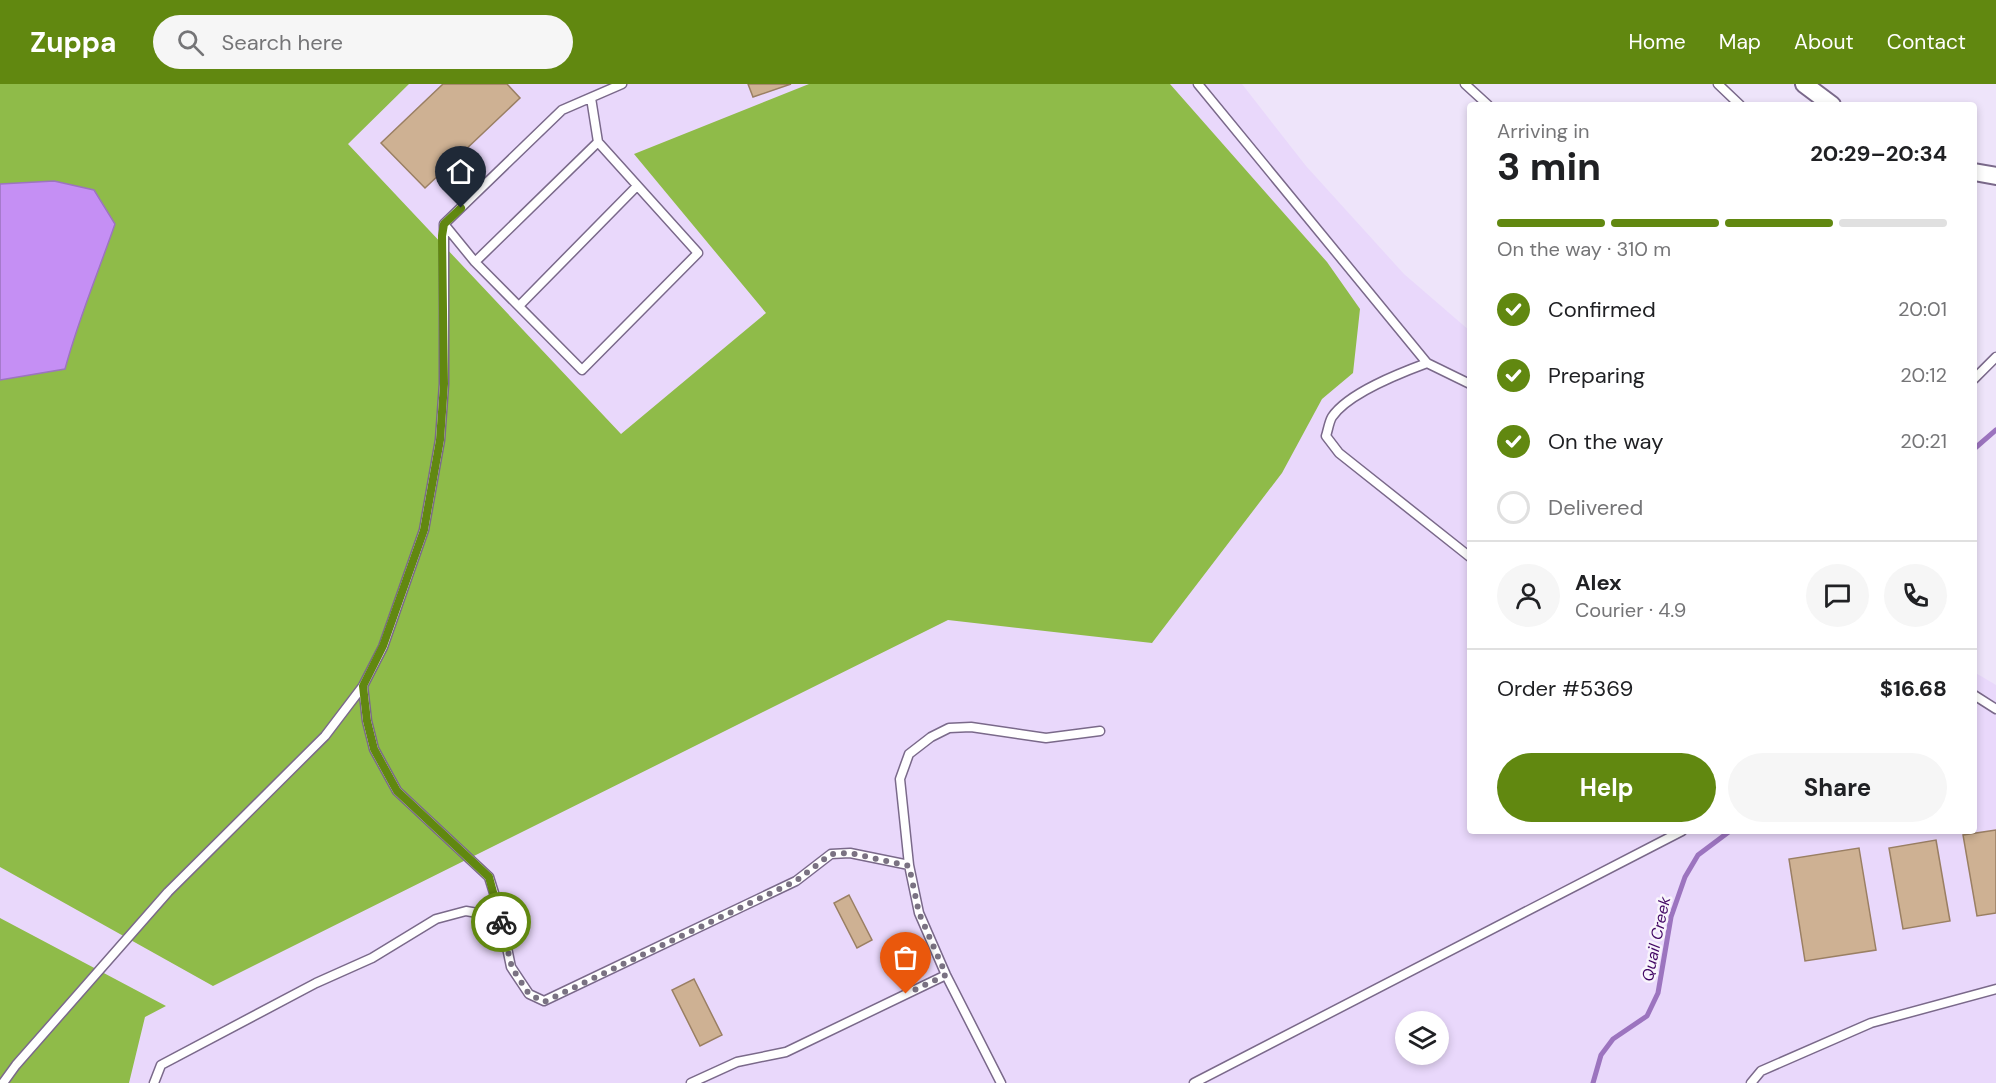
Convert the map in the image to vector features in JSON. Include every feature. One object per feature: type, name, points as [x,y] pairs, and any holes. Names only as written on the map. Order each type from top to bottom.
[{"type":"street","points":[[1811,86],[1829,102]]},
{"type":"street","points":[[1977,173],[1996,176]]},
{"type":"lane","points":[[3,1083],[16,1065],[168,892],[325,736],[363,686],[383,646],[424,530],[440,440],[444,384],[444,224],[562,110],[622,84]]},
{"type":"lane","points":[[1198,84],[1265,163],[1426,363],[1467,383]]},
{"type":"lane","points":[[1465,84],[1485,102]]},
{"type":"lane","points":[[1718,84],[1737,102]]},
{"type":"lane","points":[[444,224],[475,262],[582,370],[698,253],[598,142],[591,98]]},
{"type":"lane","points":[[475,262],[598,142]]},
{"type":"lane","points":[[519,306],[637,186]]},
{"type":"lane","points":[[1977,376],[1996,357]]},
{"type":"lane","points":[[1426,363],[1388,378],[1354,398],[1332,417],[1326,436],[1339,453],[1467,555]]},
{"type":"lane","points":[[363,686],[367,721],[374,749],[397,791],[489,877],[512,968],[529,994],[544,1002],[796,881],[831,854],[850,853],[909,866]]},
{"type":"lane","points":[[1977,697],[1996,709]]},
{"type":"lane","points":[[1977,704],[1986,702]]},
{"type":"lane","points":[[1001,1083],[946,975],[919,913],[909,866],[900,779],[909,754],[931,737],[949,728],[970,727],[1046,738],[1100,730]]},
{"type":"lane","points":[[1194,1083],[1676,834]]},
{"type":"lane","points":[[154,1083],[161,1065],[316,983],[372,958],[436,919],[466,911],[500,917]]},
{"type":"lane","points":[[691,1083],[736,1062],[786,1052],[946,975]]},
{"type":"lane","points":[[1751,1083],[1761,1071],[1871,1023],[1996,989]]},
{"type":"shaded area","points":[[0,84],[1242,84],[1306,166],[1404,274],[1467,328],[1467,834],[1977,834],[1977,674],[1996,685],[1996,1083],[0,1083]]},
{"type":"shaded area","points":[[54,181],[94,190],[115,224],[65,369],[0,380],[0,184]]},
{"type":"green space","points":[[0,84],[409,84],[348,144],[621,434],[766,313],[634,154],[809,84],[1170,84],[1327,262],[1360,309],[1353,373],[1322,399],[1282,473],[1152,643],[948,620],[213,986],[0,867]]},
{"type":"green space","points":[[0,918],[166,1006],[145,1017],[129,1083],[0,1083]]},
{"type":"building","points":[[443,84],[507,84],[520,98],[425,188],[381,143]]},
{"type":"building","points":[[748,84],[791,84],[753,97]]},
{"type":"building","points":[[1996,830],[1996,913],[1977,916],[1963,835]]},
{"type":"building","points":[[1936,840],[1950,921],[1903,929],[1889,848]]},
{"type":"building","points":[[1859,848],[1876,950],[1805,961],[1789,859]]},
{"type":"building","points":[[849,895],[872,940],[857,948],[834,903]]},
{"type":"building","points":[[694,979],[722,1035],[700,1046],[672,990]]},
{"type":"waterway","name":"Quail Creek","points":[[1977,446],[1996,430]]},
{"type":"waterway","name":"Quail Creek","points":[[1593,1083],[1601,1055],[1613,1039],[1647,1016],[1658,993],[1671,917],[1685,877],[1698,855],[1726,834]]},
{"type":"way so far","points":[[501,922],[512,968],[529,994],[544,1002],[796,881],[831,854],[850,853],[909,866],[919,913],[946,975],[906,994]]},
{"type":"route","points":[[461,208],[444,224],[442,236],[444,384],[440,440],[424,530],[383,646],[363,686],[367,721],[374,749],[397,791],[489,877],[501,922]]}]
